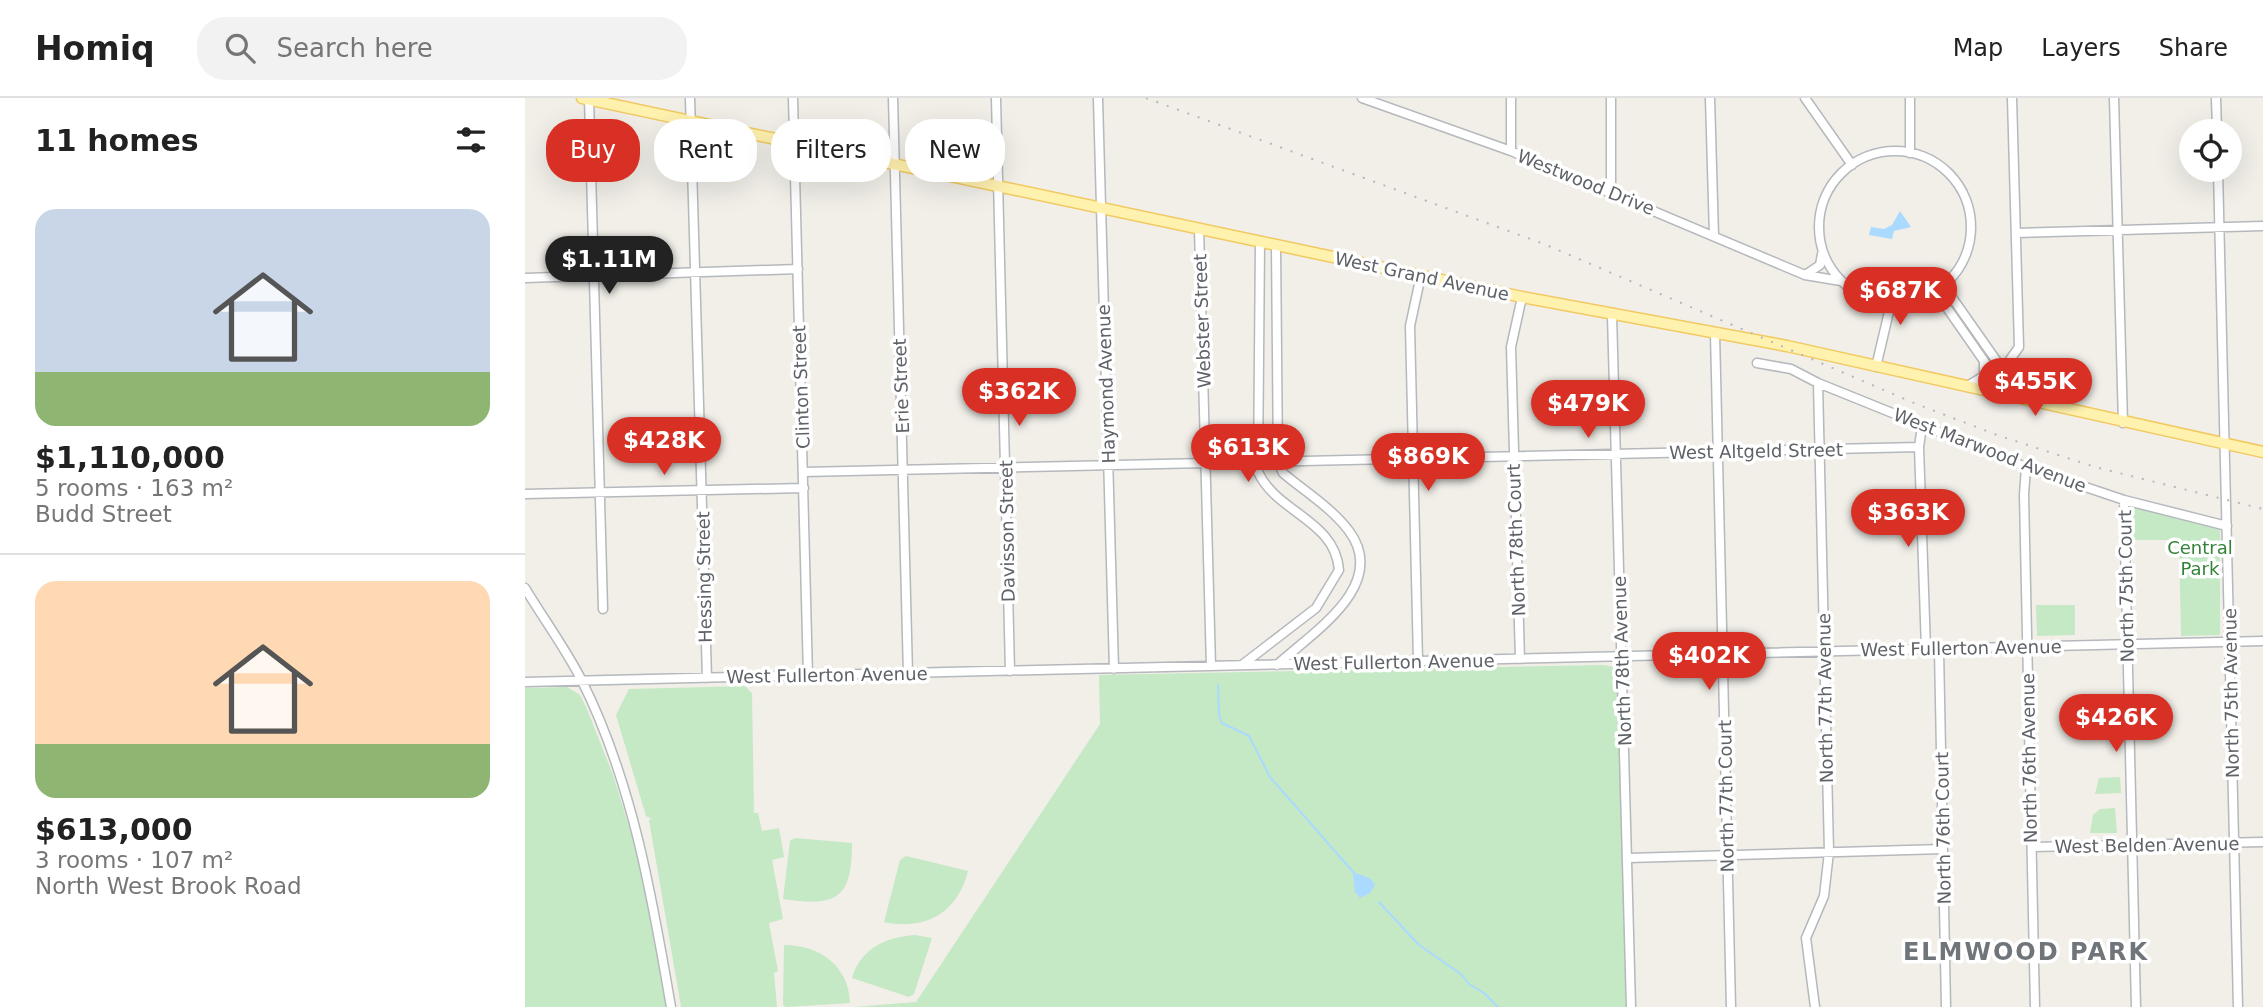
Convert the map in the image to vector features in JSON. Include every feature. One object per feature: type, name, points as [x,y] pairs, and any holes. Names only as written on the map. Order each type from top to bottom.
[{"type":"main road","name":"West Grand Avenue","points":[[586,98],[681,119]]},
{"type":"main road","name":"West Grand Avenue","points":[[891,163],[1612,316],[1715,333],[2263,452]]},
{"type":"street","points":[[586,98],[594,275],[603,609]]},
{"type":"street","name":"Hessing Street","points":[[690,98],[690,119]]},
{"type":"street","name":"Clinton Street","points":[[793,98],[794,119]]},
{"type":"street","name":"Erie Street","points":[[894,98],[908,674]]},
{"type":"street","name":"Davisson Street","points":[[996,98],[1010,671]]},
{"type":"street","name":"Westwood Drive","points":[[1362,98],[1380,101],[1511,151],[1805,275],[1841,281]]},
{"type":"street","points":[[1511,98],[1511,151]]},
{"type":"street","points":[[1611,98],[1611,191]]},
{"type":"street","points":[[1710,98],[1714,236]]},
{"type":"street","points":[[1805,98],[1852,165]]},
{"type":"street","points":[[1910,98],[1910,153]]},
{"type":"street","points":[[1991,370],[2001,368],[2010,361],[2019,347],[2012,98]]},
{"type":"street","points":[[2114,98],[2123,423]]},
{"type":"street","points":[[2216,98],[2217,119]]},
{"type":"street","name":"Haymond Avenue","points":[[1098,99],[1114,668]]},
{"type":"street","points":[[1805,275],[1820,265],[1822,254],[1819,227],[1824,200],[1834,182],[1852,165],[1883,152],[1910,153],[1931,160],[1949,173],[1962,190],[1969,209],[1972,233],[1968,251],[1957,272],[1940,289],[1919,300],[1891,303],[1863,296],[1841,281],[1822,254]]},
{"type":"street","name":"Hessing Street","points":[[692,182],[706,678]]},
{"type":"street","name":"Clinton Street","points":[[796,182],[808,676]]},
{"type":"street","name":"North 75th Avenue","points":[[2218,182],[2238,1007]]},
{"type":"street","points":[[2016,233],[2263,226]]},
{"type":"street","name":"Webster Street","points":[[1199,228],[1211,666]]},
{"type":"street","points":[[1243,665],[1316,608],[1339,570],[1333,543],[1261,479],[1257,462],[1260,241]]},
{"type":"street","points":[[1276,245],[1278,462],[1283,473],[1349,531],[1358,552],[1359,573],[1337,613],[1277,665]]},
{"type":"street","points":[[525,278],[798,269]]},
{"type":"street","points":[[1418,661],[1409,326],[1421,275]]},
{"type":"street","points":[[1940,289],[1991,370],[2000,394]]},
{"type":"street","points":[[1940,289],[2001,368],[2000,394]]},
{"type":"street","name":"North 78th Court","points":[[1520,659],[1511,348],[1521,297]]},
{"type":"street","points":[[1876,367],[1891,303]]},
{"type":"street","name":"North 78th Avenue","points":[[1612,316],[1631,1007]]},
{"type":"street","name":"North 77th Court","points":[[1715,333],[1731,1007]]},
{"type":"street","points":[[1966,387],[1983,376],[1984,362]]},
{"type":"street","name":"West Marwood Avenue","points":[[1757,363],[1791,369],[1818,383],[2026,467],[2125,500],[2227,526]]},
{"type":"street","name":"North 77th Avenue","points":[[1815,1007],[1806,938],[1824,896],[1829,852],[1818,383]]},
{"type":"street","points":[[1922,426],[1919,447],[1926,649]]},
{"type":"street","name":"West Altgeld Street","points":[[1257,462],[1919,447]]},
{"type":"street","points":[[803,472],[1205,463]]},
{"type":"street","name":"North 76th Avenue","points":[[2026,467],[2024,484],[2035,1007]]},
{"type":"street","points":[[525,494],[804,488]]},
{"type":"street","name":"North 75th Court","points":[[2125,500],[2136,1007]]},
{"type":"street","points":[[525,588],[581,680],[615,767],[637,839],[671,1007]]},
{"type":"street","name":"West Fullerton Avenue","points":[[525,682],[2263,641]]},
{"type":"street","name":"North 76th Court","points":[[1939,649],[1946,1007]]},
{"type":"street","name":"West Belden Avenue","points":[[2032,847],[2263,842]]},
{"type":"street","points":[[1628,858],[1943,849]]},
{"type":"green space","name":"Central Park","points":[[2134,506],[2220,529],[2220,635],[2181,636],[2179,540],[2130,540],[2130,513]]},
{"type":"green space","points":[[2036,605],[2075,605],[2075,635],[2037,636]]},
{"type":"green space","points":[[1603,665],[1615,667],[1618,685],[1626,1007],[854,1007],[916,1002],[1100,724],[1099,675]]},
{"type":"green space","points":[[745,686],[752,693],[754,813],[758,813],[762,831],[779,828],[784,857],[772,860],[783,919],[769,923],[778,971],[774,973],[777,1007],[681,1007],[649,820],[652,819],[646,816],[616,715],[629,689]]},
{"type":"green space","points":[[567,687],[580,695],[613,775],[637,852],[667,1007],[525,1007],[525,688]]},
{"type":"green space","points":[[2120,777],[2121,793],[2095,794],[2099,778]]},
{"type":"green space","points":[[2115,808],[2117,833],[2090,833],[2093,815],[2100,809]]},
{"type":"green space","points":[[795,838],[852,843],[849,876],[838,895],[817,902],[783,899],[790,841]]},
{"type":"green space","points":[[906,856],[968,871],[957,898],[938,915],[913,924],[884,922],[900,860]]},
{"type":"green space","points":[[915,935],[932,938],[914,994],[909,997],[852,978],[862,959],[876,946],[894,938]]},
{"type":"green space","points":[[784,945],[809,949],[830,960],[844,978],[850,1003],[783,1005]]},
{"type":"water","points":[[1900,211],[1911,227],[1894,231],[1892,239],[1869,235],[1871,227],[1884,229],[1892,225]]},
{"type":"water","points":[[1353,874],[1371,879],[1375,885],[1370,893],[1360,898],[1355,892]]},
{"type":"waterway","points":[[1218,685],[1219,715],[1222,723],[1249,736],[1270,777],[1354,873]]},
{"type":"waterway","points":[[1379,902],[1419,945],[1461,974],[1469,984],[1484,993],[1498,1007]]},
{"type":"railway","points":[[1146,98],[1544,244],[1914,403],[1997,435],[2095,467],[2263,509]]},
{"type":"district","name":"ELMWOOD PARK","points":[[2026,952]]}]
